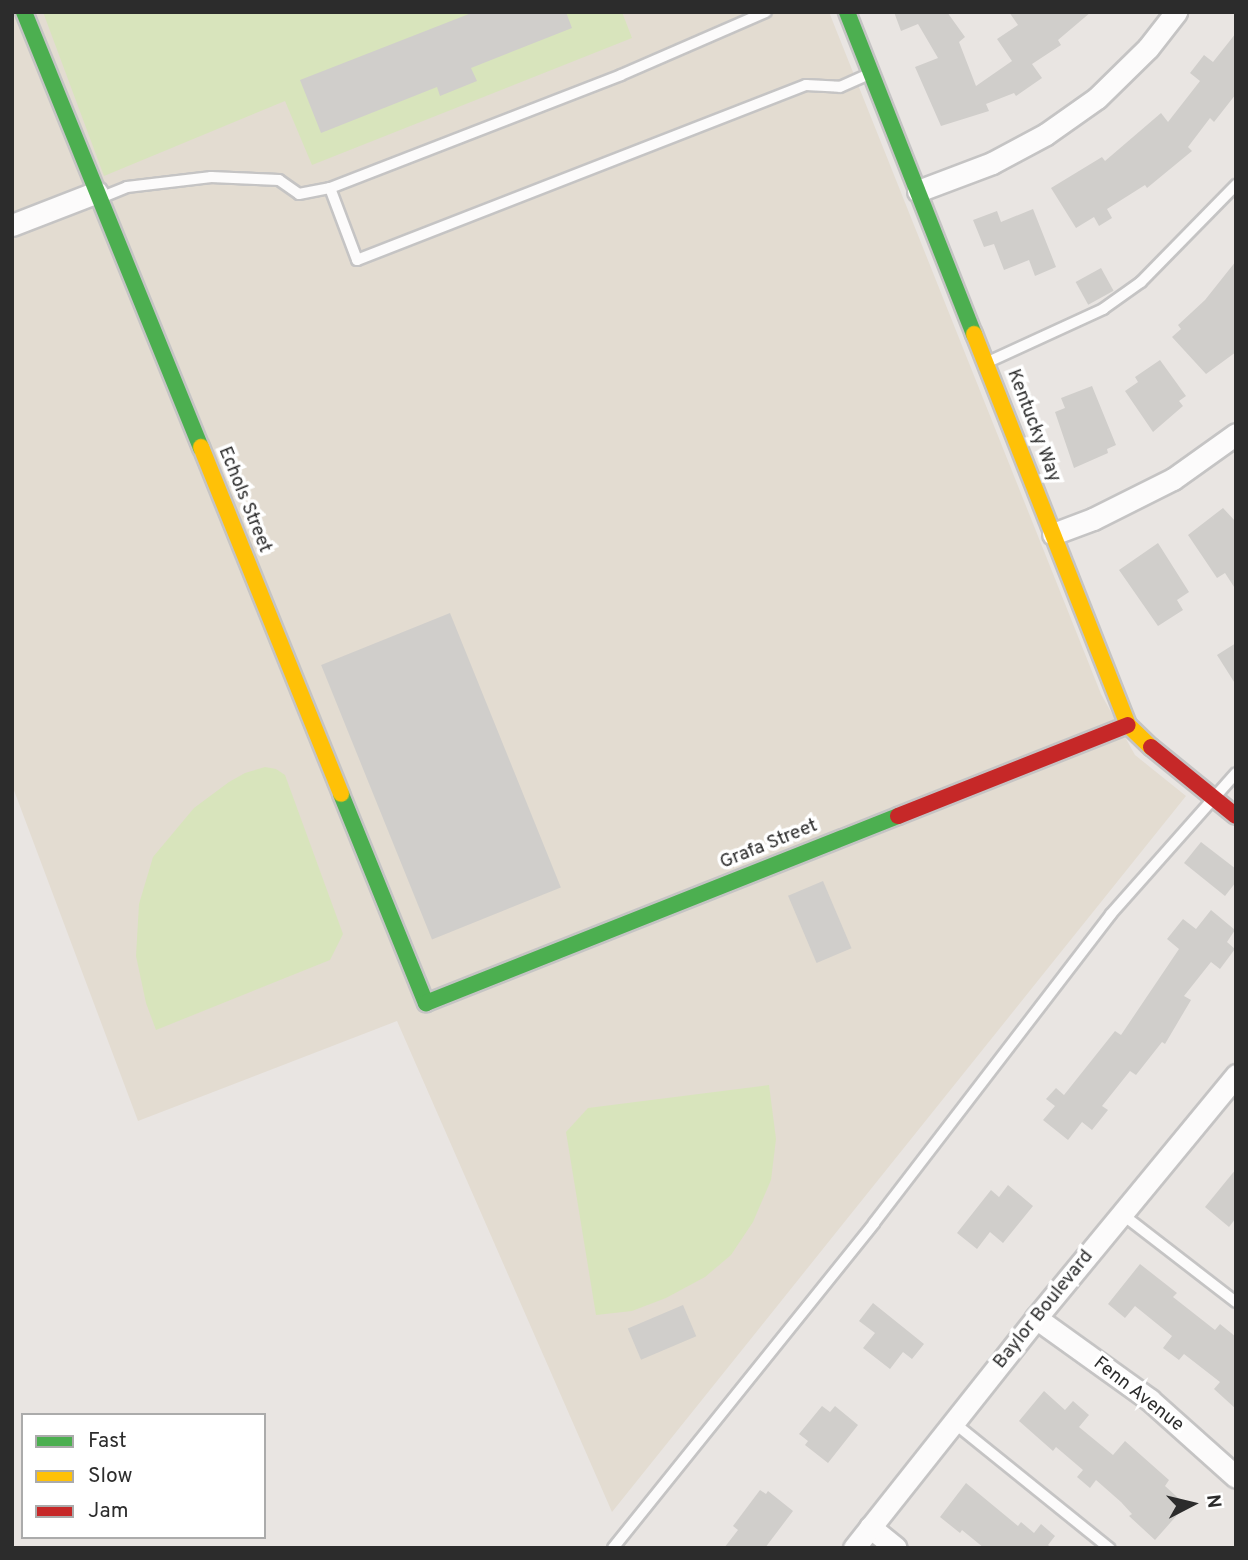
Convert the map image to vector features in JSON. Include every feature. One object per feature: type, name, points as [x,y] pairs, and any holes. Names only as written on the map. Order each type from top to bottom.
[{"type":"street","name":"Echols Street","points":[[24,12],[426,1003]]},
{"type":"street","name":"Kentucky Way","points":[[847,12],[1128,725],[1155,751],[1236,816]]},
{"type":"street","points":[[918,191],[992,163],[1046,134],[1097,98],[1148,48],[1176,12]]},
{"type":"street","points":[[12,225],[98,195]]},
{"type":"street","points":[[1053,534],[1093,519],[1173,479],[1236,434]]},
{"type":"street","name":"Grafa Street","points":[[426,1003],[1128,725]]},
{"type":"street","name":"Baylor Boulevard","points":[[854,1548],[1036,1318],[1232,1088]]},
{"type":"street","name":"Fenn Avenue","points":[[1036,1318],[1150,1400],[1236,1477]]},
{"type":"street","points":[[870,1527],[896,1548]]},
{"type":"lane","points":[[98,195],[127,187],[211,177],[279,180],[299,194],[330,188],[621,75],[766,12]]},
{"type":"lane","points":[[330,188],[357,260],[806,85],[840,87],[871,72]]},
{"type":"lane","points":[[985,363],[1103,309],[1141,282],[1236,185]]},
{"type":"lane","points":[[613,1548],[874,1223],[1111,914],[1215,800],[1236,773]]},
{"type":"lane","points":[[1122,1214],[1236,1302]]},
{"type":"lane","points":[[953,1422],[1109,1548]]},
{"type":"shaded area","points":[[12,12],[829,12],[1101,694],[1135,755],[1186,796],[612,1512],[397,1021],[138,1121],[12,785]]},
{"type":"green space","points":[[43,12],[622,12],[632,38],[312,165],[285,101],[104,176]]},
{"type":"green space","points":[[265,767],[276,769],[285,775],[343,934],[330,960],[156,1030],[146,1003],[136,956],[139,904],[153,857],[194,808],[229,782],[245,773]]},
{"type":"green space","points":[[769,1085],[776,1139],[771,1180],[753,1222],[731,1255],[705,1277],[666,1298],[632,1311],[596,1315],[566,1132],[588,1108]]},
{"type":"building","points":[[474,12],[566,12],[572,28],[471,68],[477,81],[440,96],[437,87],[321,133],[300,80]]},
{"type":"building","points":[[894,12],[947,12],[965,37],[959,42],[976,86],[1012,61],[997,39],[1018,25],[1009,12],[1091,12],[1058,40],[1061,45],[1032,64],[1042,78],[1016,96],[1014,93],[986,104],[989,111],[941,126],[915,67],[938,58],[918,24],[901,31]]},
{"type":"building","points":[[1236,33],[1236,94],[1214,122],[1210,118],[1188,147],[1192,151],[1147,188],[1145,185],[1107,209],[1112,218],[1099,226],[1094,217],[1076,228],[1051,188],[1102,157],[1105,161],[1161,113],[1168,122],[1200,81],[1190,73],[1204,55],[1213,62]]},
{"type":"building","points":[[1033,209],[1056,267],[1035,276],[1029,260],[1004,270],[994,244],[984,247],[973,220],[997,211],[1001,222]]},
{"type":"building","points":[[1236,261],[1236,352],[1206,374],[1172,337],[1181,329],[1178,325],[1205,300]]},
{"type":"building","points":[[1101,268],[1114,291],[1088,305],[1076,282]]},
{"type":"building","points":[[1160,360],[1186,396],[1179,401],[1183,406],[1153,432],[1125,391],[1138,382],[1135,377]]},
{"type":"building","points":[[1092,386],[1116,445],[1107,449],[1108,453],[1074,468],[1055,412],[1065,408],[1061,398]]},
{"type":"building","points":[[1223,508],[1236,522],[1236,590],[1225,573],[1217,578],[1188,535]]},
{"type":"building","points":[[1158,543],[1189,592],[1177,600],[1183,610],[1158,626],[1119,570]]},
{"type":"building","points":[[450,613],[561,887],[432,940],[321,665]]},
{"type":"building","points":[[1236,643],[1236,685],[1217,655]]},
{"type":"building","points":[[1201,842],[1236,869],[1236,882],[1225,896],[1184,863]]},
{"type":"building","points":[[823,881],[852,948],[817,963],[788,896]]},
{"type":"building","points":[[1211,910],[1235,930],[1227,942],[1235,949],[1220,969],[1211,962],[1184,996],[1191,1000],[1165,1044],[1162,1042],[1136,1075],[1130,1071],[1102,1106],[1108,1110],[1092,1130],[1082,1122],[1068,1140],[1043,1120],[1055,1106],[1046,1099],[1056,1088],[1064,1095],[1115,1031],[1121,1035],[1179,949],[1167,939],[1183,919],[1196,929]]},
{"type":"building","points":[[1236,1169],[1236,1218],[1229,1227],[1205,1207]]},
{"type":"building","points":[[1008,1185],[1033,1206],[1003,1243],[990,1232],[977,1249],[957,1233],[991,1190],[999,1197]]},
{"type":"building","points":[[1140,1264],[1177,1293],[1173,1297],[1215,1330],[1220,1324],[1236,1337],[1236,1409],[1214,1389],[1220,1382],[1184,1354],[1179,1360],[1163,1348],[1172,1336],[1135,1306],[1125,1318],[1108,1304]]},
{"type":"building","points":[[873,1303],[924,1344],[912,1359],[903,1352],[890,1369],[863,1348],[875,1333],[859,1321]]},
{"type":"building","points":[[683,1305],[696,1336],[641,1360],[628,1328]]},
{"type":"building","points":[[1044,1391],[1065,1410],[1073,1401],[1089,1415],[1079,1427],[1113,1455],[1125,1441],[1169,1480],[1165,1486],[1186,1505],[1155,1540],[1129,1516],[1132,1514],[1121,1502],[1096,1480],[1090,1488],[1077,1477],[1083,1470],[1056,1447],[1053,1451],[1019,1421]]},
{"type":"building","points":[[822,1406],[830,1412],[835,1406],[858,1425],[828,1463],[805,1445],[808,1441],[799,1434]]},
{"type":"building","points":[[966,1483],[1018,1526],[1021,1522],[1034,1533],[1041,1524],[1055,1536],[1048,1545],[1052,1548],[984,1548],[962,1530],[960,1533],[940,1517]]},
{"type":"building","points":[[760,1490],[766,1494],[768,1491],[793,1511],[765,1548],[724,1548],[738,1530],[733,1526]]},
{"type":"traffic: fast","points":[[24,12],[201,447]]},
{"type":"traffic: fast","points":[[847,12],[974,334]]},
{"type":"traffic: fast","points":[[341,794],[426,1003],[898,816]]},
{"type":"traffic: slow","points":[[974,334],[1128,725],[1151,747]]},
{"type":"traffic: slow","points":[[201,447],[341,794]]},
{"type":"traffic: jam","points":[[898,816],[1128,725]]},
{"type":"traffic: jam","points":[[1151,747],[1236,816]]}]
